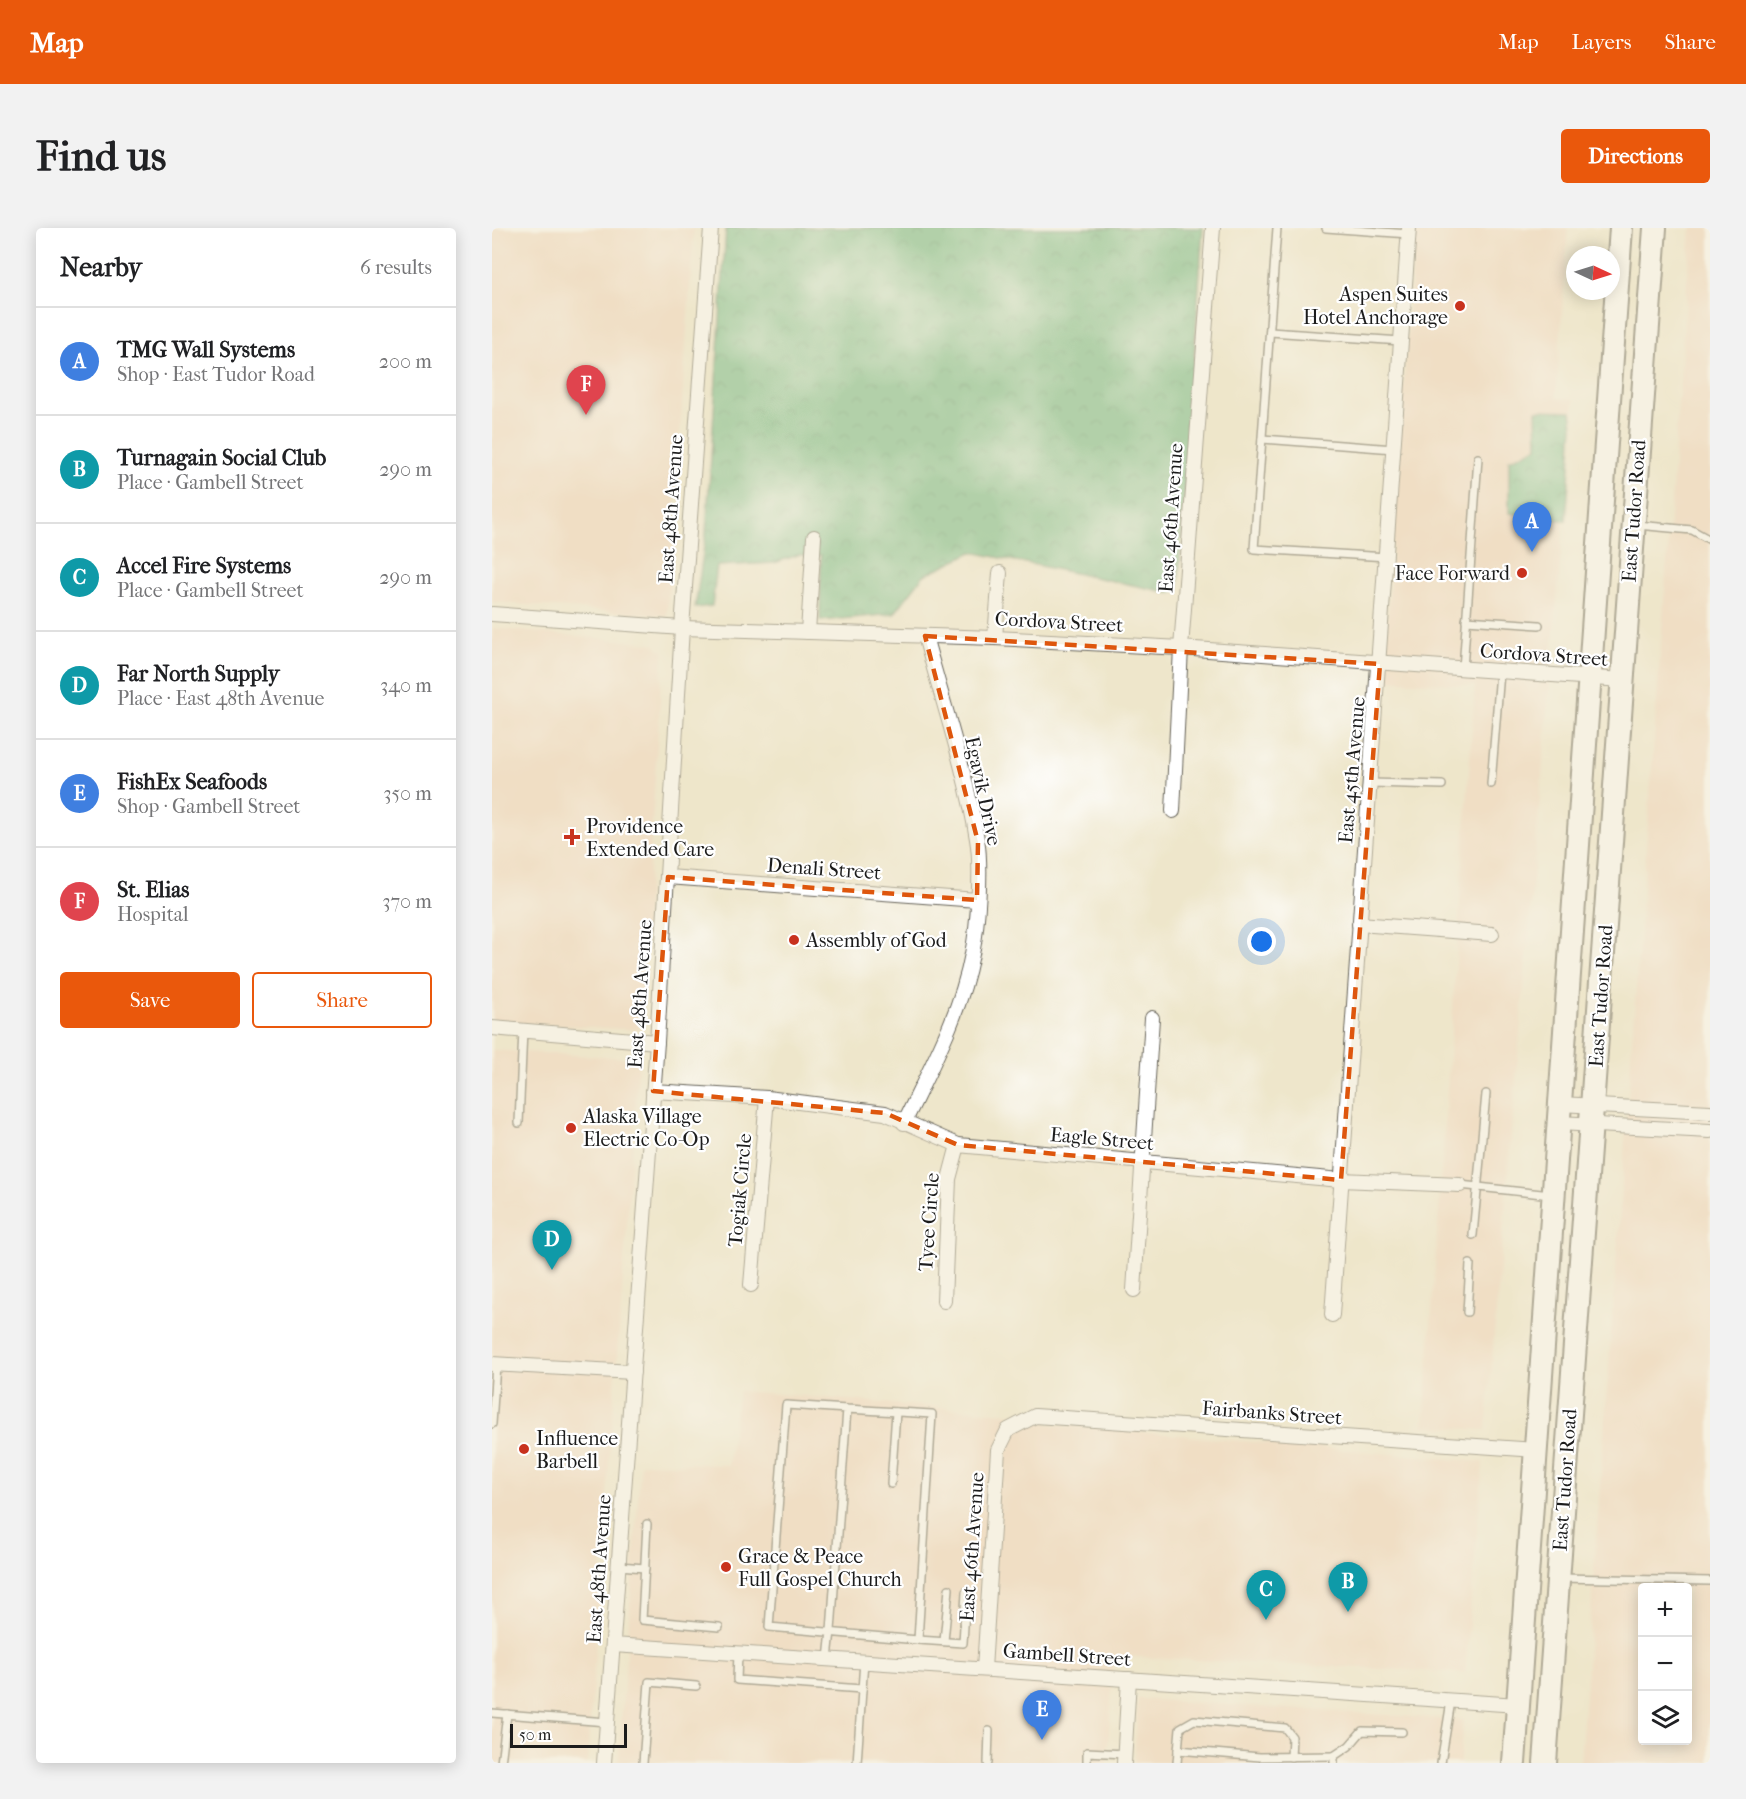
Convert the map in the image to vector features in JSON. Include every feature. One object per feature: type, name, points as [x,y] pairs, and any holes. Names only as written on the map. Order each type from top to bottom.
[{"type":"main road","name":"East Tudor Road","points":[[1620,260],[1621,228]]},
{"type":"main road","name":"East Tudor Road","points":[[1545,1763],[1655,228]]},
{"type":"main road","points":[[1620,299],[1627,358],[1615,508],[1633,525]]},
{"type":"main road","name":"East Tudor Road","points":[[1514,1763],[1618,300]]},
{"type":"street","name":"East 48th Avenue","points":[[604,1763],[657,1042],[682,628],[711,228]]},
{"type":"street","name":"East 46th Avenue","points":[[1173,811],[1181,648],[1213,228]]},
{"type":"street","name":"East 45th Avenue","points":[[1332,1315],[1409,231]]},
{"type":"street","points":[[808,632],[814,537]]},
{"type":"street","points":[[995,638],[1000,573]]},
{"type":"street","name":"Cordova Street","points":[[492,614],[682,628],[995,638],[1181,648],[1622,680]]},
{"type":"street","name":"Egavik Drive","points":[[904,1123],[950,1026],[972,954],[977,900],[978,842],[964,777],[925,636]]},
{"type":"street","name":"Denali Street","points":[[668,877],[977,900]]},
{"type":"street","points":[[1359,924],[1492,934]]},
{"type":"street","points":[[1134,1290],[1152,1018]]},
{"type":"street","points":[[492,1028],[657,1042]]},
{"type":"street","name":"Eagle Street","points":[[653,1091],[767,1098],[885,1113],[958,1145],[1341,1180],[1461,1185]]},
{"type":"street","name":"Togiak Circle","points":[[751,1285],[767,1098]]},
{"type":"street","points":[[1560,1113],[1592,1115],[1710,1131]]},
{"type":"street","points":[[1560,1113],[1592,1115],[1710,1113]]},
{"type":"street","name":"Tyee Circle","points":[[944,1302],[949,1179],[958,1145]]},
{"type":"street","points":[[494,1364],[633,1372]]},
{"type":"street","name":"Fairbanks Street","points":[[1008,1430],[1035,1416],[1536,1450]]},
{"type":"street","name":"East 46th Avenue","points":[[984,1669],[998,1450],[1008,1430]]},
{"type":"street","name":"Gambell Street","points":[[613,1645],[1518,1705]]},
{"type":"street","points":[[1124,1759],[1129,1679]]},
{"type":"lane","points":[[1278,228],[1254,549],[1387,557]]},
{"type":"lane","points":[[1326,228],[1409,231]]},
{"type":"lane","points":[[1270,332],[1401,341]]},
{"type":"lane","points":[[1262,439],[1394,449]]},
{"type":"lane","points":[[1463,669],[1478,458]]},
{"type":"lane","points":[[1633,525],[1692,530],[1710,540]]},
{"type":"lane","points":[[1466,620],[1539,625]]},
{"type":"lane","points":[[1491,784],[1500,672]]},
{"type":"lane","points":[[1371,783],[1442,785]]},
{"type":"lane","points":[[519,1123],[523,1030]]},
{"type":"lane","points":[[1473,1235],[1486,1094]]},
{"type":"lane","name":"Eagle Street","points":[[1461,1185],[1554,1195]]},
{"type":"lane","points":[[1467,1312],[1470,1264]]},
{"type":"lane","points":[[492,1424],[494,1364]]},
{"type":"lane","points":[[918,1640],[932,1414],[786,1405],[769,1627],[831,1631],[918,1640],[963,1643],[966,1592]]},
{"type":"lane","points":[[828,1659],[847,1409]]},
{"type":"lane","points":[[891,1484],[896,1412]]},
{"type":"lane","points":[[647,1524],[642,1620],[719,1627]]},
{"type":"lane","points":[[619,1566],[645,1568]]},
{"type":"lane","points":[[1558,1578],[1710,1581]]},
{"type":"lane","points":[[944,1641],[949,1589]]},
{"type":"lane","points":[[738,1653],[736,1680],[862,1689]]},
{"type":"lane","points":[[857,1763],[864,1661]]},
{"type":"lane","points":[[643,1763],[649,1682],[696,1686]]},
{"type":"lane","points":[[1441,1763],[1450,1701]]},
{"type":"lane","points":[[492,1713],[607,1722]]},
{"type":"lane","points":[[501,1763],[507,1714]]},
{"type":"lane","points":[[1177,1763],[1180,1728],[1194,1720],[1285,1728],[1292,1737],[1291,1758]]},
{"type":"lane","points":[[988,1763],[989,1731]]},
{"type":"lane","points":[[1178,1750],[1334,1760],[1362,1731],[1402,1732]]},
{"type":"lane","points":[[1086,1763],[1087,1752],[1124,1759]]},
{"type":"highlighted area","points":[[925,636],[1380,664],[1341,1180],[958,1145],[885,1113],[653,1091],[668,877],[977,900],[978,842]]},
{"type":"shaded area","points":[[492,228],[694,228],[667,616],[492,602]]},
{"type":"shaded area","points":[[1415,228],[1568,228],[1556,398],[1574,399],[1486,1430],[1424,1426],[1475,686],[1383,680]]},
{"type":"shaded area","points":[[1691,228],[1710,228],[1710,1763],[1580,1763]]},
{"type":"shaded area","name":"Providence Extended Care","points":[[492,628],[655,644],[663,652],[639,1030],[492,1022]]},
{"type":"shaded area","points":[[492,1050],[639,1059],[587,1763],[492,1763]]},
{"type":"shaded area","points":[[739,1391],[1005,1413],[1049,1424],[1483,1462],[1465,1673],[1114,1656],[1107,1763],[618,1763],[641,1463],[728,1465]]},
{"type":"shaded area","points":[[1138,1699],[1463,1720],[1460,1763],[1134,1763]]},
{"type":"green space","points":[[726,228],[1203,228],[1178,589],[1171,593],[972,552],[924,575],[894,614],[820,621],[821,555],[798,555],[774,563],[717,566],[712,606],[695,608],[706,533]]},
{"type":"green space","points":[[1536,410],[1571,411],[1573,426],[1566,521],[1509,513],[1509,460],[1537,447]]},
{"type":"place","name":"Aspen Suites Hotel Anchorage","points":[[1460,306]]},
{"type":"place","name":"St. Elias","points":[[586,415]]},
{"type":"place","name":"TMG Wall Systems","points":[[1532,552]]},
{"type":"place","name":"Face Forward","points":[[1522,573]]},
{"type":"place","name":"Providence Extended Care","points":[[572,837]]},
{"type":"place","name":"Assembly of God","points":[[794,940]]},
{"type":"place","name":"Alaska Village Electric Co-Op","points":[[571,1128]]},
{"type":"place","name":"Far North Supply","points":[[552,1270]]},
{"type":"place","name":"Influence Barbell","points":[[524,1449]]},
{"type":"place","name":"Grace & Peace Full Gospel Church","points":[[726,1567]]},
{"type":"place","name":"Turnagain Social Club","points":[[1348,1612]]},
{"type":"place","name":"Accel Fire Systems","points":[[1266,1620]]},
{"type":"place","name":"FishEx Seafoods","points":[[1042,1740]]}]
